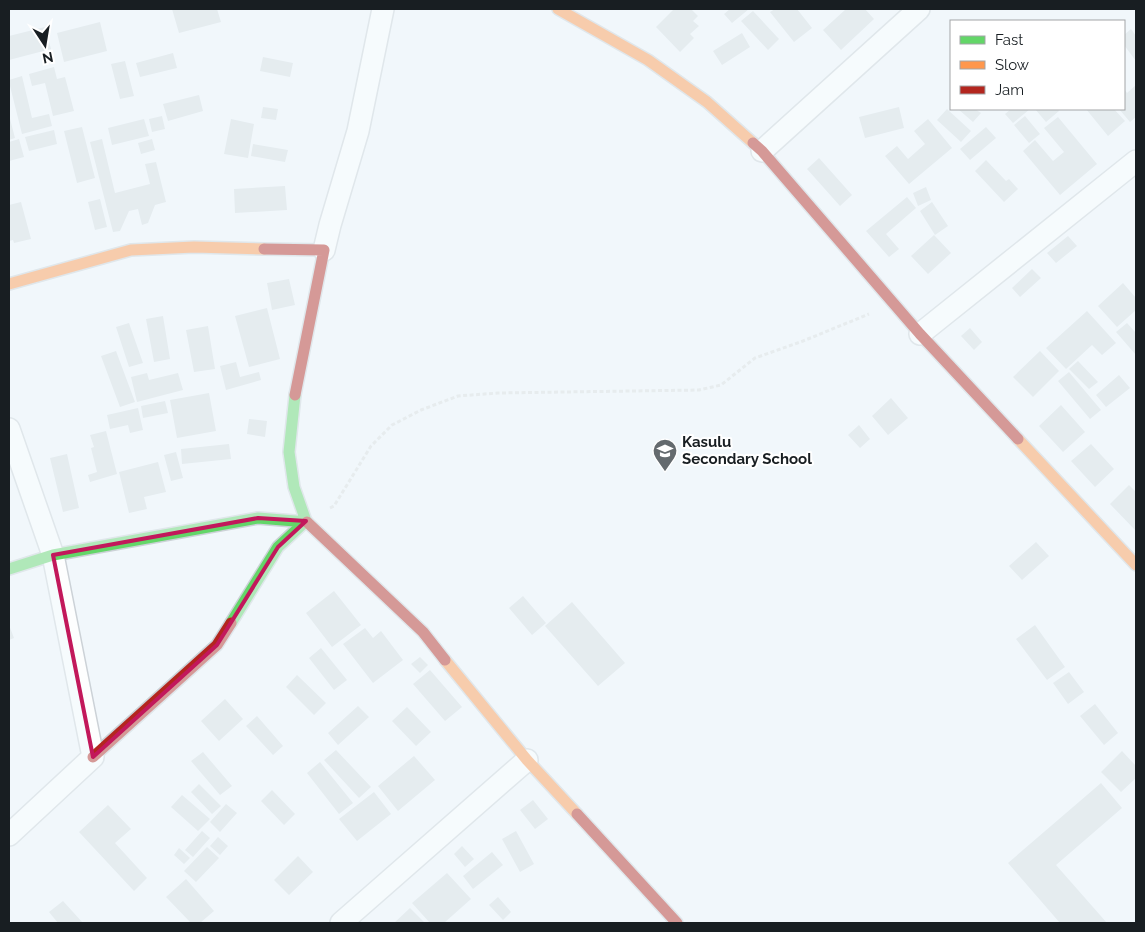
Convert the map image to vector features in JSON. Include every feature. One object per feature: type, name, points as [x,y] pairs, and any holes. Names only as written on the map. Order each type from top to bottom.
[{"type":"street","points":[[383,9],[358,131],[324,250],[296,389],[289,452],[294,487],[306,521],[423,632],[527,760],[677,923]]},
{"type":"street","points":[[558,9],[648,60],[707,102],[762,151],[920,334],[1136,565]]},
{"type":"street","points":[[762,151],[919,9]]},
{"type":"street","points":[[920,334],[1135,164]]},
{"type":"street","points":[[9,284],[131,250],[194,247],[324,250]]},
{"type":"street","points":[[9,429],[53,555],[94,757]]},
{"type":"street","points":[[9,569],[53,555],[258,518],[306,521]]},
{"type":"street","points":[[9,835],[218,646],[278,547],[306,521]]},
{"type":"street","points":[[341,923],[527,760]]},
{"type":"path","points":[[306,521],[334,506],[371,446],[392,425],[420,410],[458,396],[498,393],[699,390],[721,385],[755,358],[896,305]]},
{"type":"highlighted area","points":[[258,518],[306,521],[278,547],[217,645],[93,757],[53,555]]},
{"type":"building","points":[[172,9],[217,9],[221,22],[179,33]]},
{"type":"building","points":[[674,9],[691,9],[698,16],[693,21],[699,26],[690,34],[694,38],[680,52],[656,27]]},
{"type":"building","points":[[730,9],[749,9],[732,23],[724,14]]},
{"type":"building","points":[[775,9],[797,9],[812,28],[794,42],[770,12]]},
{"type":"building","points":[[846,9],[865,9],[874,19],[841,50],[823,30]]},
{"type":"building","points":[[753,11],[779,39],[768,50],[741,21]]},
{"type":"building","points":[[100,22],[107,51],[64,62],[57,33]]},
{"type":"building","points":[[45,27],[51,49],[9,60],[9,36]]},
{"type":"building","points":[[1131,29],[1136,36],[1136,61],[1125,46],[1125,34]]},
{"type":"building","points":[[742,33],[750,47],[722,65],[713,51]]},
{"type":"building","points":[[173,53],[177,68],[140,77],[136,63]]},
{"type":"building","points":[[263,57],[293,63],[290,77],[260,71]]},
{"type":"building","points":[[125,61],[134,96],[120,99],[111,64]]},
{"type":"building","points":[[54,67],[57,79],[65,77],[74,111],[53,116],[45,83],[32,86],[29,74]]},
{"type":"building","points":[[22,76],[32,118],[49,114],[52,126],[22,134],[9,80]]},
{"type":"building","points":[[1136,85],[1136,117],[1130,122],[1120,110],[1125,110],[1125,90],[1127,93]]},
{"type":"building","points":[[199,95],[203,111],[168,121],[163,104]]},
{"type":"building","points":[[263,107],[278,109],[276,120],[261,118]]},
{"type":"building","points":[[899,107],[904,128],[865,138],[859,117]]},
{"type":"building","points":[[947,109],[971,131],[961,142],[937,120]]},
{"type":"building","points":[[959,110],[976,110],[981,113],[973,122]]},
{"type":"building","points":[[1010,110],[1029,110],[1013,123],[1005,114]]},
{"type":"building","points":[[1036,110],[1058,110],[1059,111],[1046,122]]},
{"type":"building","points":[[1087,110],[1115,110],[1125,121],[1108,136]]},
{"type":"building","points":[[9,115],[15,138],[9,140]]},
{"type":"building","points":[[162,116],[165,129],[152,132],[149,119]]},
{"type":"building","points":[[1025,116],[1040,134],[1029,143],[1014,125]]},
{"type":"building","points":[[1058,117],[1097,164],[1060,195],[1023,151],[1035,140],[1053,161],[1064,152],[1044,128]]},
{"type":"building","points":[[144,119],[149,136],[112,145],[108,128]]},
{"type":"building","points":[[231,119],[254,124],[248,158],[224,154]]},
{"type":"building","points":[[928,119],[952,148],[909,184],[885,156],[897,146],[908,159],[925,144],[914,131]]},
{"type":"building","points":[[82,127],[95,178],[77,183],[64,131]]},
{"type":"building","points":[[986,127],[996,138],[970,160],[960,149]]},
{"type":"building","points":[[54,130],[57,144],[29,151],[25,137]]},
{"type":"building","points":[[19,139],[24,157],[9,161],[9,142]]},
{"type":"building","points":[[102,139],[115,193],[150,184],[145,164],[156,162],[166,202],[155,205],[148,223],[142,225],[138,209],[129,211],[120,231],[113,232],[90,142]]},
{"type":"building","points":[[152,139],[155,150],[141,154],[138,143]]},
{"type":"building","points":[[253,144],[288,150],[285,162],[251,156]]},
{"type":"building","points":[[819,158],[852,195],[840,206],[807,169]]},
{"type":"building","points":[[986,160],[1006,181],[1009,179],[1018,189],[1004,202],[975,171]]},
{"type":"building","points":[[285,186],[287,210],[235,213],[234,189]]},
{"type":"building","points":[[926,187],[931,200],[918,206],[913,193]]},
{"type":"building","points":[[907,197],[916,208],[886,234],[899,249],[889,257],[866,231]]},
{"type":"building","points":[[100,199],[107,227],[95,230],[88,202]]},
{"type":"building","points":[[21,202],[31,239],[14,243],[13,240],[9,241],[9,205]]},
{"type":"building","points":[[932,202],[948,226],[935,235],[920,211]]},
{"type":"building","points":[[934,235],[951,253],[928,274],[911,256]]},
{"type":"building","points":[[1068,236],[1077,246],[1056,263],[1047,253]]},
{"type":"building","points":[[1032,269],[1041,278],[1020,297],[1012,288]]},
{"type":"building","points":[[289,279],[295,305],[272,310],[267,283]]},
{"type":"building","points":[[1123,283],[1136,298],[1136,310],[1117,327],[1098,306]]},
{"type":"building","points":[[267,308],[280,359],[249,367],[235,316]]},
{"type":"building","points":[[1087,311],[1116,343],[1102,355],[1092,345],[1066,369],[1046,348]]},
{"type":"building","points":[[163,316],[170,359],[154,362],[146,319]]},
{"type":"building","points":[[129,323],[143,363],[129,367],[116,327]]},
{"type":"building","points":[[1127,323],[1136,333],[1136,355],[1116,332]]},
{"type":"building","points":[[208,326],[215,369],[194,372],[186,330]]},
{"type":"building","points":[[970,328],[982,342],[974,350],[961,336]]},
{"type":"building","points":[[116,351],[135,402],[120,407],[101,356]]},
{"type":"building","points":[[1040,351],[1059,371],[1033,397],[1013,377]]},
{"type":"building","points":[[1078,361],[1098,382],[1089,389],[1069,369]]},
{"type":"building","points":[[236,362],[240,377],[259,372],[261,380],[226,390],[220,366]]},
{"type":"building","points":[[1069,372],[1101,410],[1090,419],[1058,381]]},
{"type":"building","points":[[147,373],[149,380],[178,373],[183,390],[137,402],[131,377]]},
{"type":"building","points":[[1119,375],[1130,388],[1106,407],[1096,395]]},
{"type":"building","points":[[209,393],[216,431],[177,438],[170,400]]},
{"type":"building","points":[[891,398],[908,418],[888,435],[872,416]]},
{"type":"building","points":[[165,401],[168,413],[143,418],[141,406]]},
{"type":"building","points":[[1061,405],[1085,432],[1063,452],[1039,426]]},
{"type":"building","points":[[138,408],[143,430],[130,433],[128,425],[110,429],[107,415]]},
{"type":"building","points":[[249,419],[267,421],[265,437],[247,434]]},
{"type":"building","points":[[859,425],[870,439],[860,448],[848,435]]},
{"type":"building","points":[[106,431],[117,474],[90,482],[88,475],[97,472],[91,448],[94,447],[90,435]]},
{"type":"building","points":[[229,444],[231,459],[182,464],[181,449]]},
{"type":"building","points":[[1091,444],[1114,469],[1095,487],[1071,461]]},
{"type":"building","points":[[176,452],[183,478],[171,481],[164,455]]},
{"type":"building","points":[[67,454],[79,508],[63,512],[50,458]]},
{"type":"building","points":[[158,462],[166,492],[144,497],[147,509],[129,513],[119,472]]},
{"type":"building","points":[[1129,485],[1136,492],[1136,531],[1110,504]]},
{"type":"building","points":[[1036,542],[1049,556],[1022,580],[1009,566]]},
{"type":"building","points":[[334,591],[361,625],[332,647],[306,613]]},
{"type":"building","points":[[523,596],[546,623],[532,635],[509,608]]},
{"type":"building","points":[[572,602],[625,663],[598,686],[545,626]]},
{"type":"building","points":[[9,625],[14,638],[9,640]]},
{"type":"building","points":[[1035,625],[1065,667],[1047,680],[1016,639]]},
{"type":"building","points":[[365,628],[373,638],[381,631],[403,660],[373,683],[343,644]]},
{"type":"building","points":[[321,648],[347,680],[334,690],[309,658]]},
{"type":"building","points":[[420,657],[428,665],[420,673],[411,664]]},
{"type":"building","points":[[430,670],[462,707],[445,721],[413,684]]},
{"type":"building","points":[[1069,672],[1084,692],[1068,704],[1053,683]]},
{"type":"building","points":[[297,675],[326,703],[314,715],[286,687]]},
{"type":"building","points":[[225,699],[243,719],[219,741],[201,721]]},
{"type":"building","points":[[1095,704],[1118,733],[1104,745],[1080,716]]},
{"type":"building","points":[[358,706],[369,717],[338,745],[328,733]]},
{"type":"building","points":[[407,707],[431,732],[416,746],[392,721]]},
{"type":"building","points":[[257,716],[283,746],[273,755],[246,726]]},
{"type":"building","points":[[336,750],[371,787],[359,798],[324,760]]},
{"type":"building","points":[[1122,751],[1136,766],[1136,778],[1121,792],[1101,772]]},
{"type":"building","points":[[203,752],[232,786],[220,795],[191,761]]},
{"type":"building","points":[[414,756],[435,780],[398,811],[378,786]]},
{"type":"building","points":[[320,762],[353,803],[339,814],[307,773]]},
{"type":"building","points":[[1101,783],[1122,808],[1056,865],[1107,923],[1060,923],[1008,863]]},
{"type":"building","points":[[199,784],[221,806],[212,814],[191,792]]},
{"type":"building","points":[[272,790],[295,814],[284,825],[261,801]]},
{"type":"building","points":[[374,792],[391,814],[357,841],[339,819]]},
{"type":"building","points":[[182,795],[210,819],[198,831],[171,807]]},
{"type":"building","points":[[533,800],[548,819],[535,829],[520,810]]},
{"type":"building","points":[[226,804],[237,813],[220,832],[210,822]]},
{"type":"building","points":[[108,805],[131,829],[115,843],[147,878],[134,891],[79,832]]},
{"type":"building","points":[[202,831],[210,838],[193,857],[185,850]]},
{"type":"building","points":[[516,831],[534,864],[520,872],[502,839]]},
{"type":"building","points":[[218,837],[228,846],[220,855],[210,846]]},
{"type":"building","points":[[462,846],[474,859],[465,867],[454,854]]},
{"type":"building","points":[[207,847],[219,858],[196,882],[184,871]]},
{"type":"building","points":[[179,848],[190,858],[184,864],[174,855]]},
{"type":"building","points":[[492,852],[503,865],[473,889],[463,876]]},
{"type":"building","points":[[298,856],[313,872],[289,895],[274,880]]},
{"type":"building","points":[[447,873],[471,899],[444,923],[430,923],[412,903]]},
{"type":"building","points":[[186,879],[214,911],[200,923],[191,923],[166,897]]},
{"type":"building","points":[[498,897],[511,912],[503,920],[489,905]]},
{"type":"building","points":[[63,901],[83,923],[58,923],[49,912]]},
{"type":"building","points":[[410,908],[425,923],[394,923]]},
{"type":"traffic: fast","points":[[231,623],[278,547],[306,521],[294,487],[289,452],[295,395]]},
{"type":"traffic: fast","points":[[9,569],[53,555],[258,518],[307,522]]},
{"type":"traffic: slow","points":[[558,9],[648,60],[707,102],[753,143]]},
{"type":"traffic: slow","points":[[9,284],[131,250],[194,247],[264,249]]},
{"type":"traffic: slow","points":[[1018,439],[1136,565]]},
{"type":"traffic: slow","points":[[445,660],[527,760],[577,814]]},
{"type":"traffic: jam","points":[[753,143],[762,151],[920,334],[1018,439]]},
{"type":"traffic: jam","points":[[264,249],[324,250],[295,395]]},
{"type":"traffic: jam","points":[[307,522],[423,632],[445,660]]},
{"type":"traffic: jam","points":[[93,757],[217,645],[231,623]]},
{"type":"traffic: jam","points":[[577,814],[677,923]]},
{"type":"place","name":"Kasulu Secondary School","points":[[665,472]]}]
